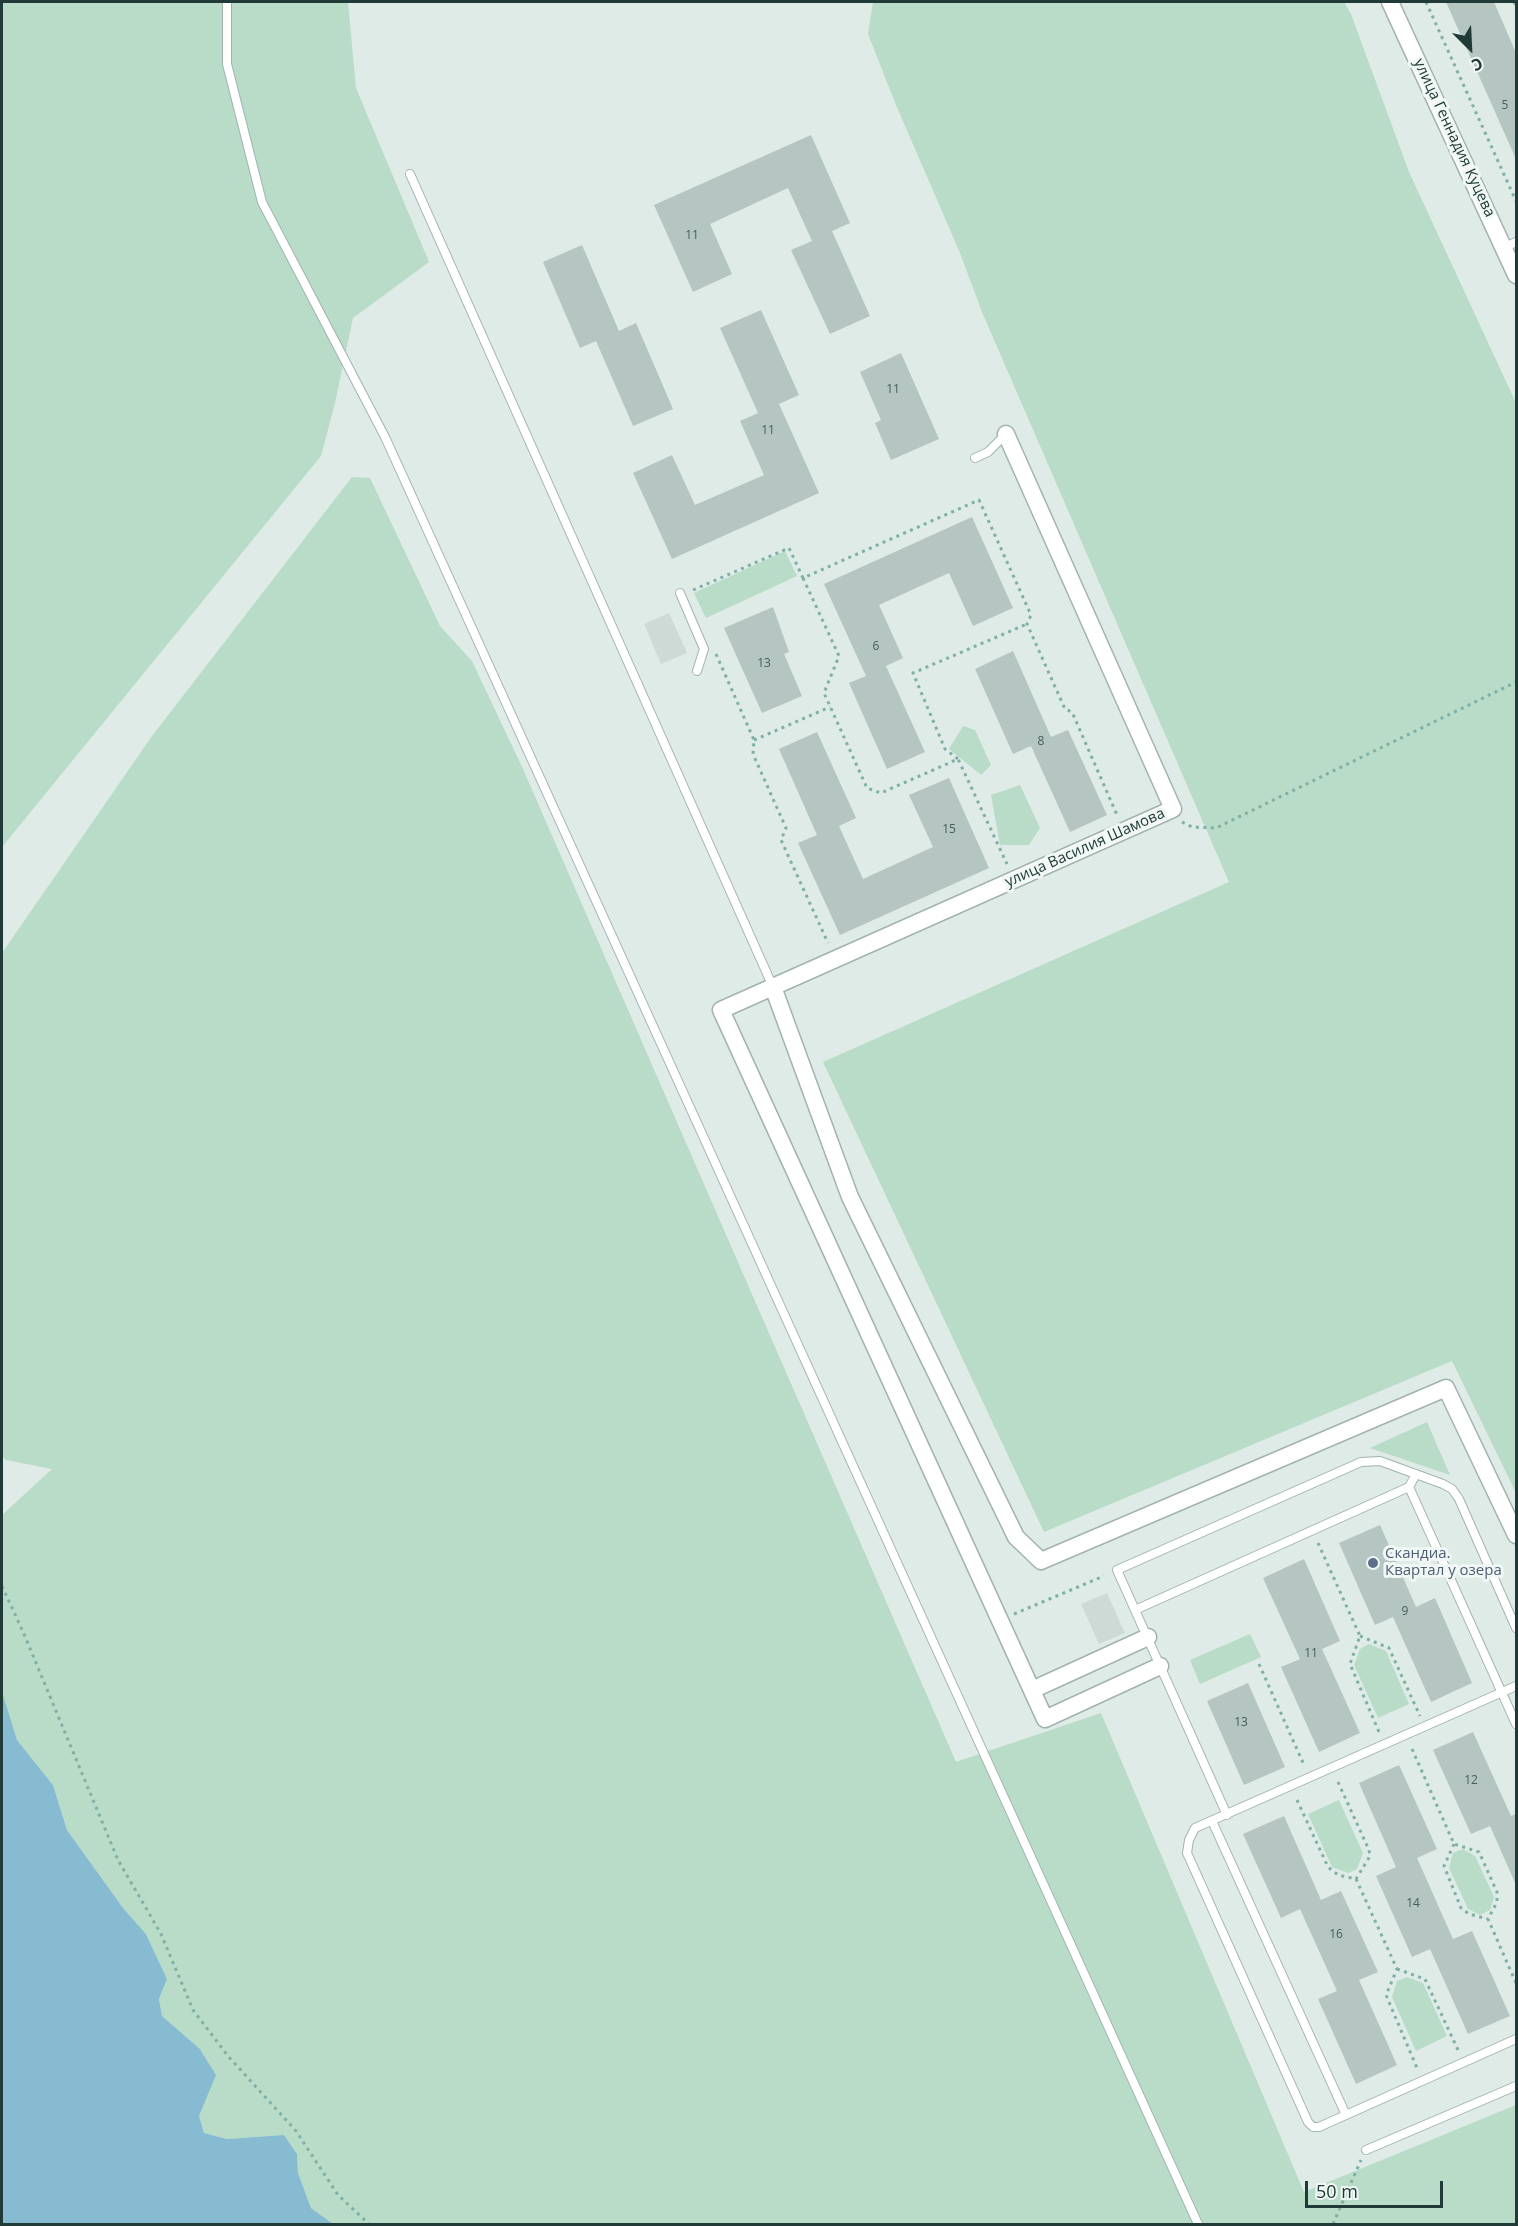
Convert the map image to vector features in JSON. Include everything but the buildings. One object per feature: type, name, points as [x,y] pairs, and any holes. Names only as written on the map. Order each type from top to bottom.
[{"type":"street","name":"улица Геннадия Куцева","points":[[1390,2],[1511,245],[1516,274]]},
{"type":"street","name":"улица Василия Шамова","points":[[1006,434],[1173,809],[721,1010],[1032,1690]]},
{"type":"street","points":[[773,987],[850,1197],[1016,1537],[1041,1561],[1446,1388],[1516,1535]]},
{"type":"street","points":[[1148,1637],[1032,1690],[1045,1719],[1160,1666]]},
{"type":"lane","points":[[227,2],[227,64],[262,202],[385,437],[1198,2224]]},
{"type":"lane","points":[[410,174],[773,987]]},
{"type":"lane","points":[[975,458],[988,452],[1006,434]]},
{"type":"lane","points":[[684,593],[704,649],[698,671]]},
{"type":"lane","points":[[1227,1815],[1117,1570],[1361,1462],[1380,1461],[1452,1489],[1459,1498],[1516,1628]]},
{"type":"lane","points":[[1135,1610],[1409,1487],[1416,1474]]},
{"type":"lane","points":[[1409,1487],[1516,1724]]},
{"type":"lane","points":[[1516,1686],[1195,1828],[1188,1847],[1189,1858],[1308,2122],[1313,2127],[1319,2127],[1516,2038]]},
{"type":"lane","points":[[1212,1821],[1346,2115]]},
{"type":"lane","points":[[1366,2150],[1516,2086]]},
{"type":"path","points":[[1426,2],[1516,201]]},
{"type":"path","points":[[1514,2],[1516,6]]},
{"type":"path","points":[[803,578],[979,500],[1030,615],[1027,624],[1065,709],[1072,712],[1119,818]]},
{"type":"path","points":[[684,593],[789,548],[839,656],[824,693],[867,788],[881,793],[958,759]]},
{"type":"path","points":[[1009,868],[958,759],[945,749],[913,673],[1027,624]]},
{"type":"path","points":[[712,645],[753,740],[753,754],[786,828],[781,840],[829,946]]},
{"type":"path","points":[[1174,819],[1192,827],[1216,828],[1516,682]]},
{"type":"path","points":[[753,740],[830,706]]},
{"type":"path","points":[[1315,1537],[1360,1636],[1389,1648],[1421,1718]]},
{"type":"path","points":[[2,1586],[118,1860],[161,1934],[193,2010],[228,2056],[296,2131],[338,2195],[369,2224]]},
{"type":"path","points":[[1360,1636],[1350,1664],[1381,1736]]},
{"type":"path","points":[[1259,1664],[1306,1769]]},
{"type":"path","points":[[1412,1749],[1454,1844],[1444,1866],[1461,1908],[1469,1914],[1488,1919]]},
{"type":"path","points":[[1338,1782],[1369,1850],[1370,1856],[1356,1879]]},
{"type":"path","points":[[1297,1800],[1328,1867],[1338,1875],[1356,1879]]},
{"type":"path","points":[[1454,1844],[1479,1852],[1499,1897],[1488,1919]]},
{"type":"path","points":[[1356,1879],[1397,1969],[1425,1979],[1458,2050]]},
{"type":"path","points":[[1488,1919],[1516,1983]]},
{"type":"path","points":[[1397,1969],[1386,1995],[1417,2068]]},
{"type":"path","points":[[1333,2224],[1366,2150]]},
{"type":"shaded area","points":[[669,613],[687,653],[661,664],[644,624]]},
{"type":"shaded area","points":[[1107,1593],[1125,1633],[1099,1644],[1081,1604]]},
{"type":"green space","points":[[2,2],[348,2],[356,88],[429,262],[353,318],[321,456],[2,847]]},
{"type":"green space","points":[[873,2],[1344,2],[1351,14],[1409,172],[1516,403],[1516,1493],[1452,1361],[1044,1532],[823,1062],[1229,882],[982,312],[960,253],[896,105],[868,34]]},
{"type":"green space","points":[[352,477],[370,478],[440,626],[472,661],[523,769],[956,1762],[1101,1713],[1304,2192],[1516,2105],[1516,2224],[333,2224],[311,2208],[298,2173],[297,2154],[284,2135],[227,2139],[204,2133],[199,2116],[199,2048],[162,2016],[159,1999],[167,1979],[146,1934],[123,1908],[67,1830],[53,1785],[17,1740],[2,1696],[2,1515],[52,1469],[6,1460],[2,1456],[2,953],[152,736]]},
{"type":"green space","points":[[785,551],[797,576],[706,618],[694,593]]},
{"type":"green space","points":[[963,726],[975,730],[991,765],[981,775],[949,749]]},
{"type":"green space","points":[[1020,785],[1040,828],[1029,845],[1000,845],[991,795]]},
{"type":"green space","points":[[1427,1422],[1450,1475],[1370,1448]]},
{"type":"green space","points":[[1250,1634],[1261,1657],[1200,1684],[1190,1660]]},
{"type":"green space","points":[[1369,1644],[1386,1651],[1409,1704],[1378,1718],[1354,1665],[1360,1649]]},
{"type":"green space","points":[[1339,1800],[1363,1853],[1357,1869],[1348,1873],[1332,1867],[1308,1814]]},
{"type":"green space","points":[[1463,1849],[1475,1856],[1494,1897],[1490,1910],[1480,1915],[1468,1909],[1449,1868],[1453,1853]]},
{"type":"green space","points":[[1407,1977],[1423,1983],[1447,2036],[1416,2051],[1392,1997],[1397,1981]]},
{"type":"water","points":[[2,1692],[17,1740],[53,1785],[67,1830],[123,1908],[146,1934],[167,1979],[159,1999],[162,2016],[199,2048],[216,2075],[199,2116],[204,2133],[227,2139],[284,2135],[297,2154],[298,2173],[311,2208],[333,2224],[2,2224]]},
{"type":"place","name":"Скандиа. Квартал у озера","points":[[1373,1563]]}]
